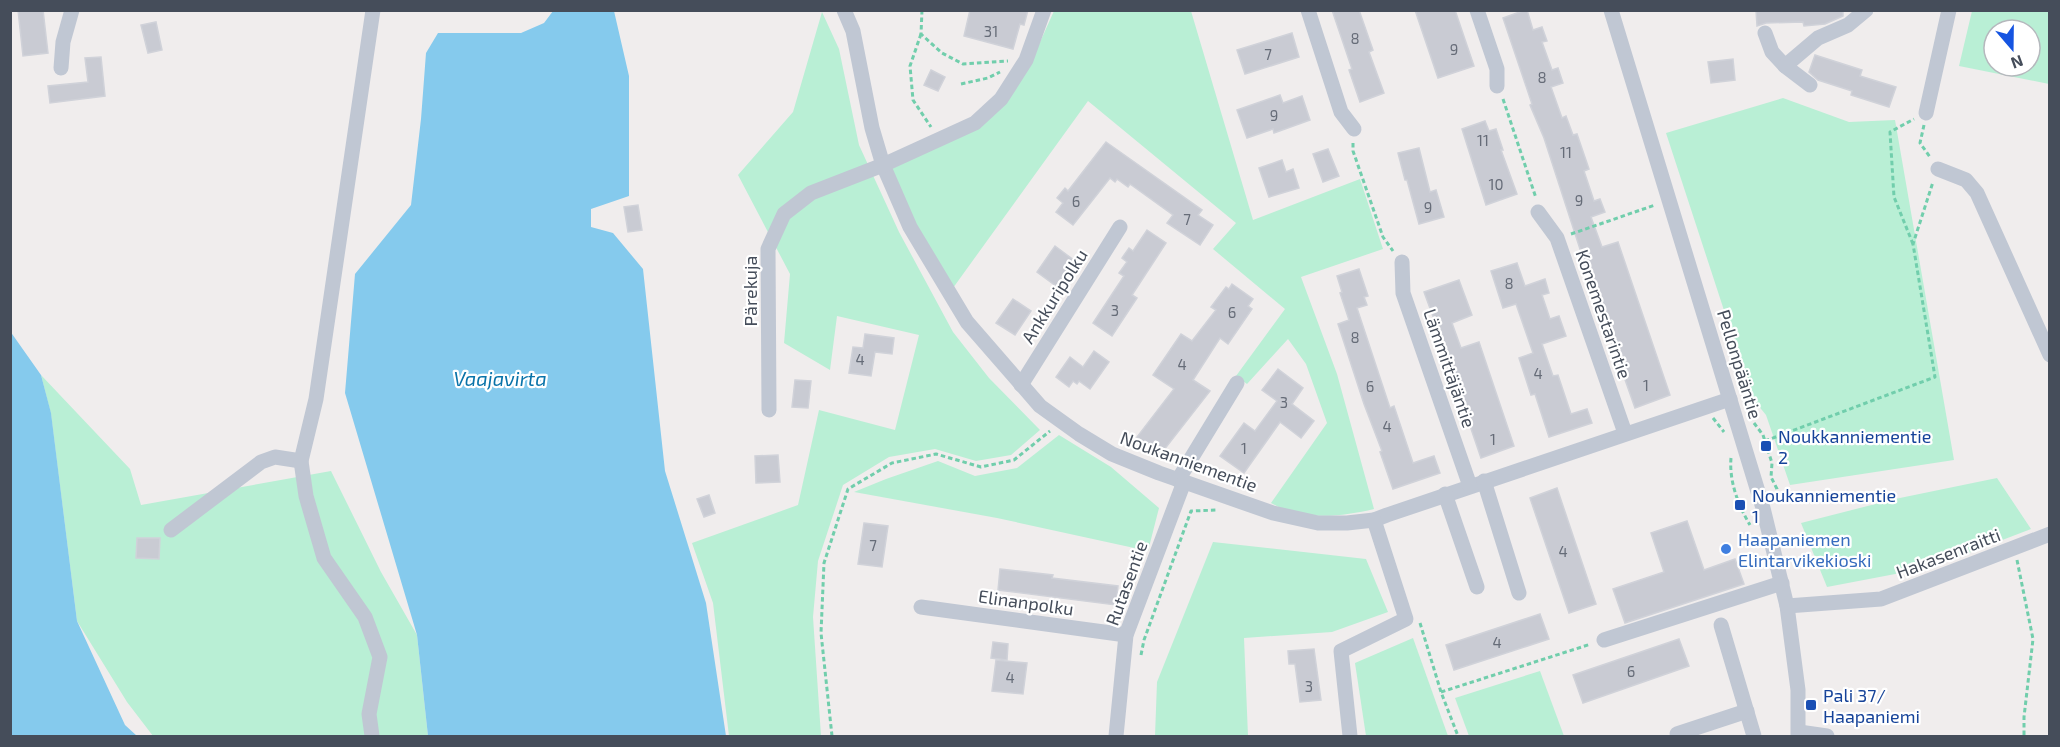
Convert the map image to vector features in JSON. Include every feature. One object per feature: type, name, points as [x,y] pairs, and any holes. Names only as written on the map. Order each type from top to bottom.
[{"type":"street","points":[[61,68],[63,42],[72,10]]},
{"type":"street","points":[[372,736],[369,714],[380,657],[365,617],[324,558],[306,496],[301,461],[316,399],[373,10]]},
{"type":"street","name":"Noukanniementie","points":[[844,10],[853,31],[872,128],[882,165],[910,227],[967,322],[1040,406],[1112,454],[1274,513],[1318,523],[1347,523],[1374,519],[1730,399]]},
{"type":"street","name":"Pärekuja","points":[[769,410],[768,249],[784,214],[811,193],[882,165],[975,123],[1001,99],[1026,60],[1044,10]]},
{"type":"street","points":[[1308,10],[1341,112],[1354,129]]},
{"type":"street","points":[[1478,10],[1497,69],[1497,87]]},
{"type":"street","name":"Pellonpääntie","points":[[1611,10],[1763,508],[1787,606],[1798,690],[1798,734]]},
{"type":"street","points":[[1785,66],[1818,38],[1848,25],[1866,10]]},
{"type":"street","points":[[1926,113],[1949,10]]},
{"type":"street","points":[[1765,33],[1772,52],[1785,66],[1810,85]]},
{"type":"street","points":[[1938,169],[1966,180],[1977,193],[2049,355]]},
{"type":"street","name":"Konemestarintie","points":[[1538,212],[1557,238],[1625,433]]},
{"type":"street","name":"Ankkuripolku","points":[[1021,385],[1120,227]]},
{"type":"street","name":"Lämmittäjäntie","points":[[1402,262],[1403,293],[1519,593]]},
{"type":"street","name":"Rutasentie","points":[[1116,736],[1126,635],[1181,481],[1237,383]]},
{"type":"street","points":[[171,530],[261,462],[275,457],[301,461]]},
{"type":"street","points":[[1445,494],[1477,588]]},
{"type":"street","points":[[1350,736],[1341,651],[1406,619],[1374,519]]},
{"type":"street","name":"Hakasenraitti","points":[[1787,606],[1881,599],[2049,534]]},
{"type":"street","points":[[1604,640],[1782,583]]},
{"type":"street","name":"Elinanpolku","points":[[921,607],[1126,635]]},
{"type":"street","points":[[1721,626],[1754,736]]},
{"type":"street","points":[[1677,734],[1747,711]]},
{"type":"street","points":[[1798,734],[1827,736]]},
{"type":"path","points":[[922,10],[921,34],[910,66],[913,100],[939,139]]},
{"type":"path","points":[[921,34],[942,53],[963,64],[1026,60]]},
{"type":"path","points":[[961,84],[987,78],[1026,60]]},
{"type":"path","points":[[1497,87],[1534,189],[1538,212]]},
{"type":"path","points":[[1913,244],[1938,169],[1920,143],[1926,113]]},
{"type":"path","points":[[1764,441],[1935,377],[1913,244],[1894,197],[1890,132],[1926,113]]},
{"type":"path","points":[[1354,129],[1353,152],[1383,237],[1402,262]]},
{"type":"path","points":[[1557,238],[1656,205]]},
{"type":"path","points":[[1709,406],[1714,421],[1726,434]]},
{"type":"path","points":[[832,736],[821,633],[824,563],[848,489],[892,463],[936,454],[981,467],[1014,460],[1062,422]]},
{"type":"path","points":[[1732,454],[1730,474],[1742,511],[1754,531]]},
{"type":"path","points":[[1139,662],[1144,640],[1191,511],[1220,510]]},
{"type":"path","points":[[2015,549],[2034,639],[2024,717],[2024,736]]},
{"type":"path","points":[[1441,692],[1604,640]]},
{"type":"path","points":[[1432,664],[1458,736]]},
{"type":"green space","points":[[1054,11],[1191,11],[1253,220],[1360,179],[1383,249],[1301,277],[1337,374],[1374,509],[1322,516],[1296,513],[1271,503],[1327,423],[1306,364],[1288,339],[1247,384],[1236,376],[1285,309],[1213,249],[1236,223],[1088,101],[953,288],[915,223],[891,169],[979,126],[1031,62]]},
{"type":"green space","points":[[1972,11],[2049,11],[2049,84],[2019,78],[2042,78],[2042,18],[1982,18],[1982,71],[1959,66]]},
{"type":"green space","points":[[822,12],[839,49],[859,145],[899,232],[953,332],[989,378],[1040,430],[1011,455],[976,461],[935,449],[889,457],[843,485],[818,561],[813,617],[821,736],[729,736],[713,603],[692,543],[798,505],[819,410],[895,430],[919,335],[837,316],[830,370],[784,343],[790,274],[738,175],[793,112]]},
{"type":"green space","points":[[1783,98],[1849,122],[1895,120],[1954,460],[1790,485],[1766,415],[1753,399],[1666,133]]},
{"type":"green space","points":[[41,375],[130,469],[141,505],[331,471],[381,572],[417,635],[428,736],[153,736],[127,702],[77,621],[51,414]]},
{"type":"green space","points":[[1059,435],[1111,467],[1159,508],[1148,551],[997,518],[854,492],[938,461],[975,476],[1017,468]]},
{"type":"green space","points":[[1997,478],[2031,529],[1932,567],[1827,587],[1801,523],[1895,499]]},
{"type":"green space","points":[[1213,542],[1366,559],[1388,612],[1332,632],[1244,638],[1248,736],[1155,736],[1157,682]]},
{"type":"green space","points":[[1413,638],[1448,736],[1366,736],[1355,663]]},
{"type":"green space","points":[[1540,671],[1564,736],[1469,736],[1455,698]]},
{"type":"water","name":"Vaajavirta","points":[[553,11],[614,11],[629,76],[629,196],[591,209],[591,227],[613,233],[643,269],[665,471],[706,603],[726,736],[428,736],[417,635],[345,393],[355,274],[411,205],[426,53],[438,33],[521,33],[544,23]]},
{"type":"water","points":[[10,331],[41,375],[51,413],[77,621],[125,725],[137,736],[11,736]]},
{"type":"building","points":[[18,10],[43,10],[48,53],[23,56]]},
{"type":"building","points":[[970,10],[1028,10],[1024,25],[1020,24],[1013,49],[964,36]]},
{"type":"building","points":[[1332,10],[1359,10],[1373,50],[1369,52],[1384,93],[1360,102],[1349,70],[1352,69]]},
{"type":"building","points":[[1415,10],[1455,10],[1474,66],[1438,78]]},
{"type":"building","points":[[1527,10],[1533,30],[1542,27],[1547,41],[1542,42],[1552,70],[1558,68],[1563,83],[1551,87],[1562,118],[1566,116],[1573,135],[1577,134],[1589,169],[1584,171],[1594,201],[1600,199],[1605,212],[1591,217],[1602,247],[1618,242],[1670,395],[1635,408],[1544,138],[1530,105],[1532,104],[1503,18]]},
{"type":"building","points":[[1756,10],[1843,10],[1843,16],[1825,24],[1804,26],[1803,22],[1766,23],[1757,26]]},
{"type":"building","points":[[156,22],[162,50],[148,53],[141,25]]},
{"type":"building","points":[[1292,33],[1299,57],[1245,74],[1237,50]]},
{"type":"building","points":[[1815,55],[1862,70],[1860,76],[1896,87],[1889,107],[1851,95],[1852,91],[1818,80],[1809,72]]},
{"type":"building","points":[[101,57],[105,96],[50,103],[48,86],[88,82],[85,58]]},
{"type":"building","points":[[1733,59],[1735,80],[1711,83],[1708,62]]},
{"type":"building","points":[[931,70],[945,77],[938,91],[924,85]]},
{"type":"building","points":[[1280,95],[1283,103],[1302,96],[1310,120],[1274,133],[1273,129],[1247,138],[1237,110]]},
{"type":"building","points":[[1485,121],[1489,131],[1496,129],[1517,194],[1486,205],[1462,129]]},
{"type":"building","points":[[1106,142],[1202,210],[1198,215],[1213,225],[1200,245],[1167,223],[1173,215],[1130,184],[1128,187],[1117,179],[1115,182],[1110,178],[1073,225],[1056,212],[1063,203],[1057,198],[1065,188],[1068,191]]},
{"type":"building","points":[[1419,148],[1430,192],[1436,190],[1444,217],[1419,224],[1398,153]]},
{"type":"building","points":[[1328,149],[1339,176],[1323,182],[1313,154]]},
{"type":"building","points":[[1282,160],[1286,172],[1293,169],[1299,188],[1269,197],[1259,168]]},
{"type":"building","points":[[638,205],[642,230],[628,232],[624,207]]},
{"type":"building","points":[[1147,230],[1166,243],[1132,295],[1137,298],[1112,336],[1093,323],[1124,276],[1119,273],[1127,262],[1122,258],[1129,248],[1133,251]]},
{"type":"building","points":[[1055,246],[1075,261],[1056,286],[1037,272]]},
{"type":"building","points":[[1517,263],[1525,286],[1545,279],[1549,293],[1542,295],[1550,319],[1559,316],[1566,336],[1542,344],[1553,376],[1558,375],[1571,414],[1587,409],[1592,423],[1549,437],[1535,394],[1531,395],[1519,358],[1533,353],[1516,304],[1503,308],[1491,271]]},
{"type":"building","points":[[1359,269],[1368,296],[1364,297],[1367,305],[1357,308],[1390,408],[1394,406],[1413,463],[1434,456],[1440,473],[1393,489],[1338,324],[1349,320],[1337,276]]},
{"type":"building","points":[[1459,280],[1472,315],[1452,323],[1461,348],[1479,342],[1514,446],[1481,458],[1452,373],[1450,374],[1438,342],[1442,341],[1424,292]]},
{"type":"building","points":[[1232,284],[1253,299],[1248,306],[1252,309],[1228,344],[1220,338],[1193,380],[1210,391],[1160,455],[1137,437],[1174,389],[1153,375],[1181,334],[1192,341],[1216,310],[1211,307],[1226,287],[1229,289]]},
{"type":"building","points":[[1013,299],[1031,311],[1015,335],[996,323]]},
{"type":"building","points":[[865,334],[894,338],[892,354],[875,352],[871,376],[849,373],[853,347],[863,348]]},
{"type":"building","points":[[1094,351],[1109,362],[1090,389],[1079,381],[1077,384],[1073,381],[1069,387],[1056,377],[1070,357],[1083,367]]},
{"type":"building","points":[[1278,369],[1303,388],[1292,404],[1314,421],[1301,438],[1280,422],[1244,473],[1220,456],[1244,423],[1255,431],[1277,401],[1262,390]]},
{"type":"building","points":[[795,380],[811,381],[808,408],[792,407]]},
{"type":"building","points":[[778,455],[780,482],[756,483],[755,456]]},
{"type":"building","points":[[1557,488],[1596,604],[1569,613],[1530,498]]},
{"type":"building","points":[[709,495],[715,513],[704,517],[697,499]]},
{"type":"building","points":[[1687,521],[1704,570],[1735,559],[1744,584],[1625,623],[1613,589],[1664,572],[1651,533]]},
{"type":"building","points":[[864,523],[888,526],[882,567],[858,564]]},
{"type":"building","points":[[137,538],[160,538],[159,559],[136,558]]},
{"type":"building","points":[[1000,569],[1118,586],[1116,605],[998,590]]},
{"type":"building","points":[[1540,614],[1549,639],[1454,670],[1446,645]]},
{"type":"building","points":[[1679,639],[1689,666],[1583,703],[1573,675]]},
{"type":"building","points":[[993,642],[1008,644],[1007,660],[991,658]]},
{"type":"building","points":[[1314,649],[1321,700],[1300,702],[1295,664],[1289,664],[1288,651]]},
{"type":"building","points":[[996,660],[1027,663],[1023,694],[992,691]]},
{"type":"place","name":"Noukkanniementie 2","points":[[1766,446]]},
{"type":"place","name":"Noukanniementie 1","points":[[1740,505]]},
{"type":"place","name":"Haapaniemen Elintarvikekioski","points":[[1726,549]]},
{"type":"place","name":"Pali 37/ Haapaniemi","points":[[1811,705]]}]
